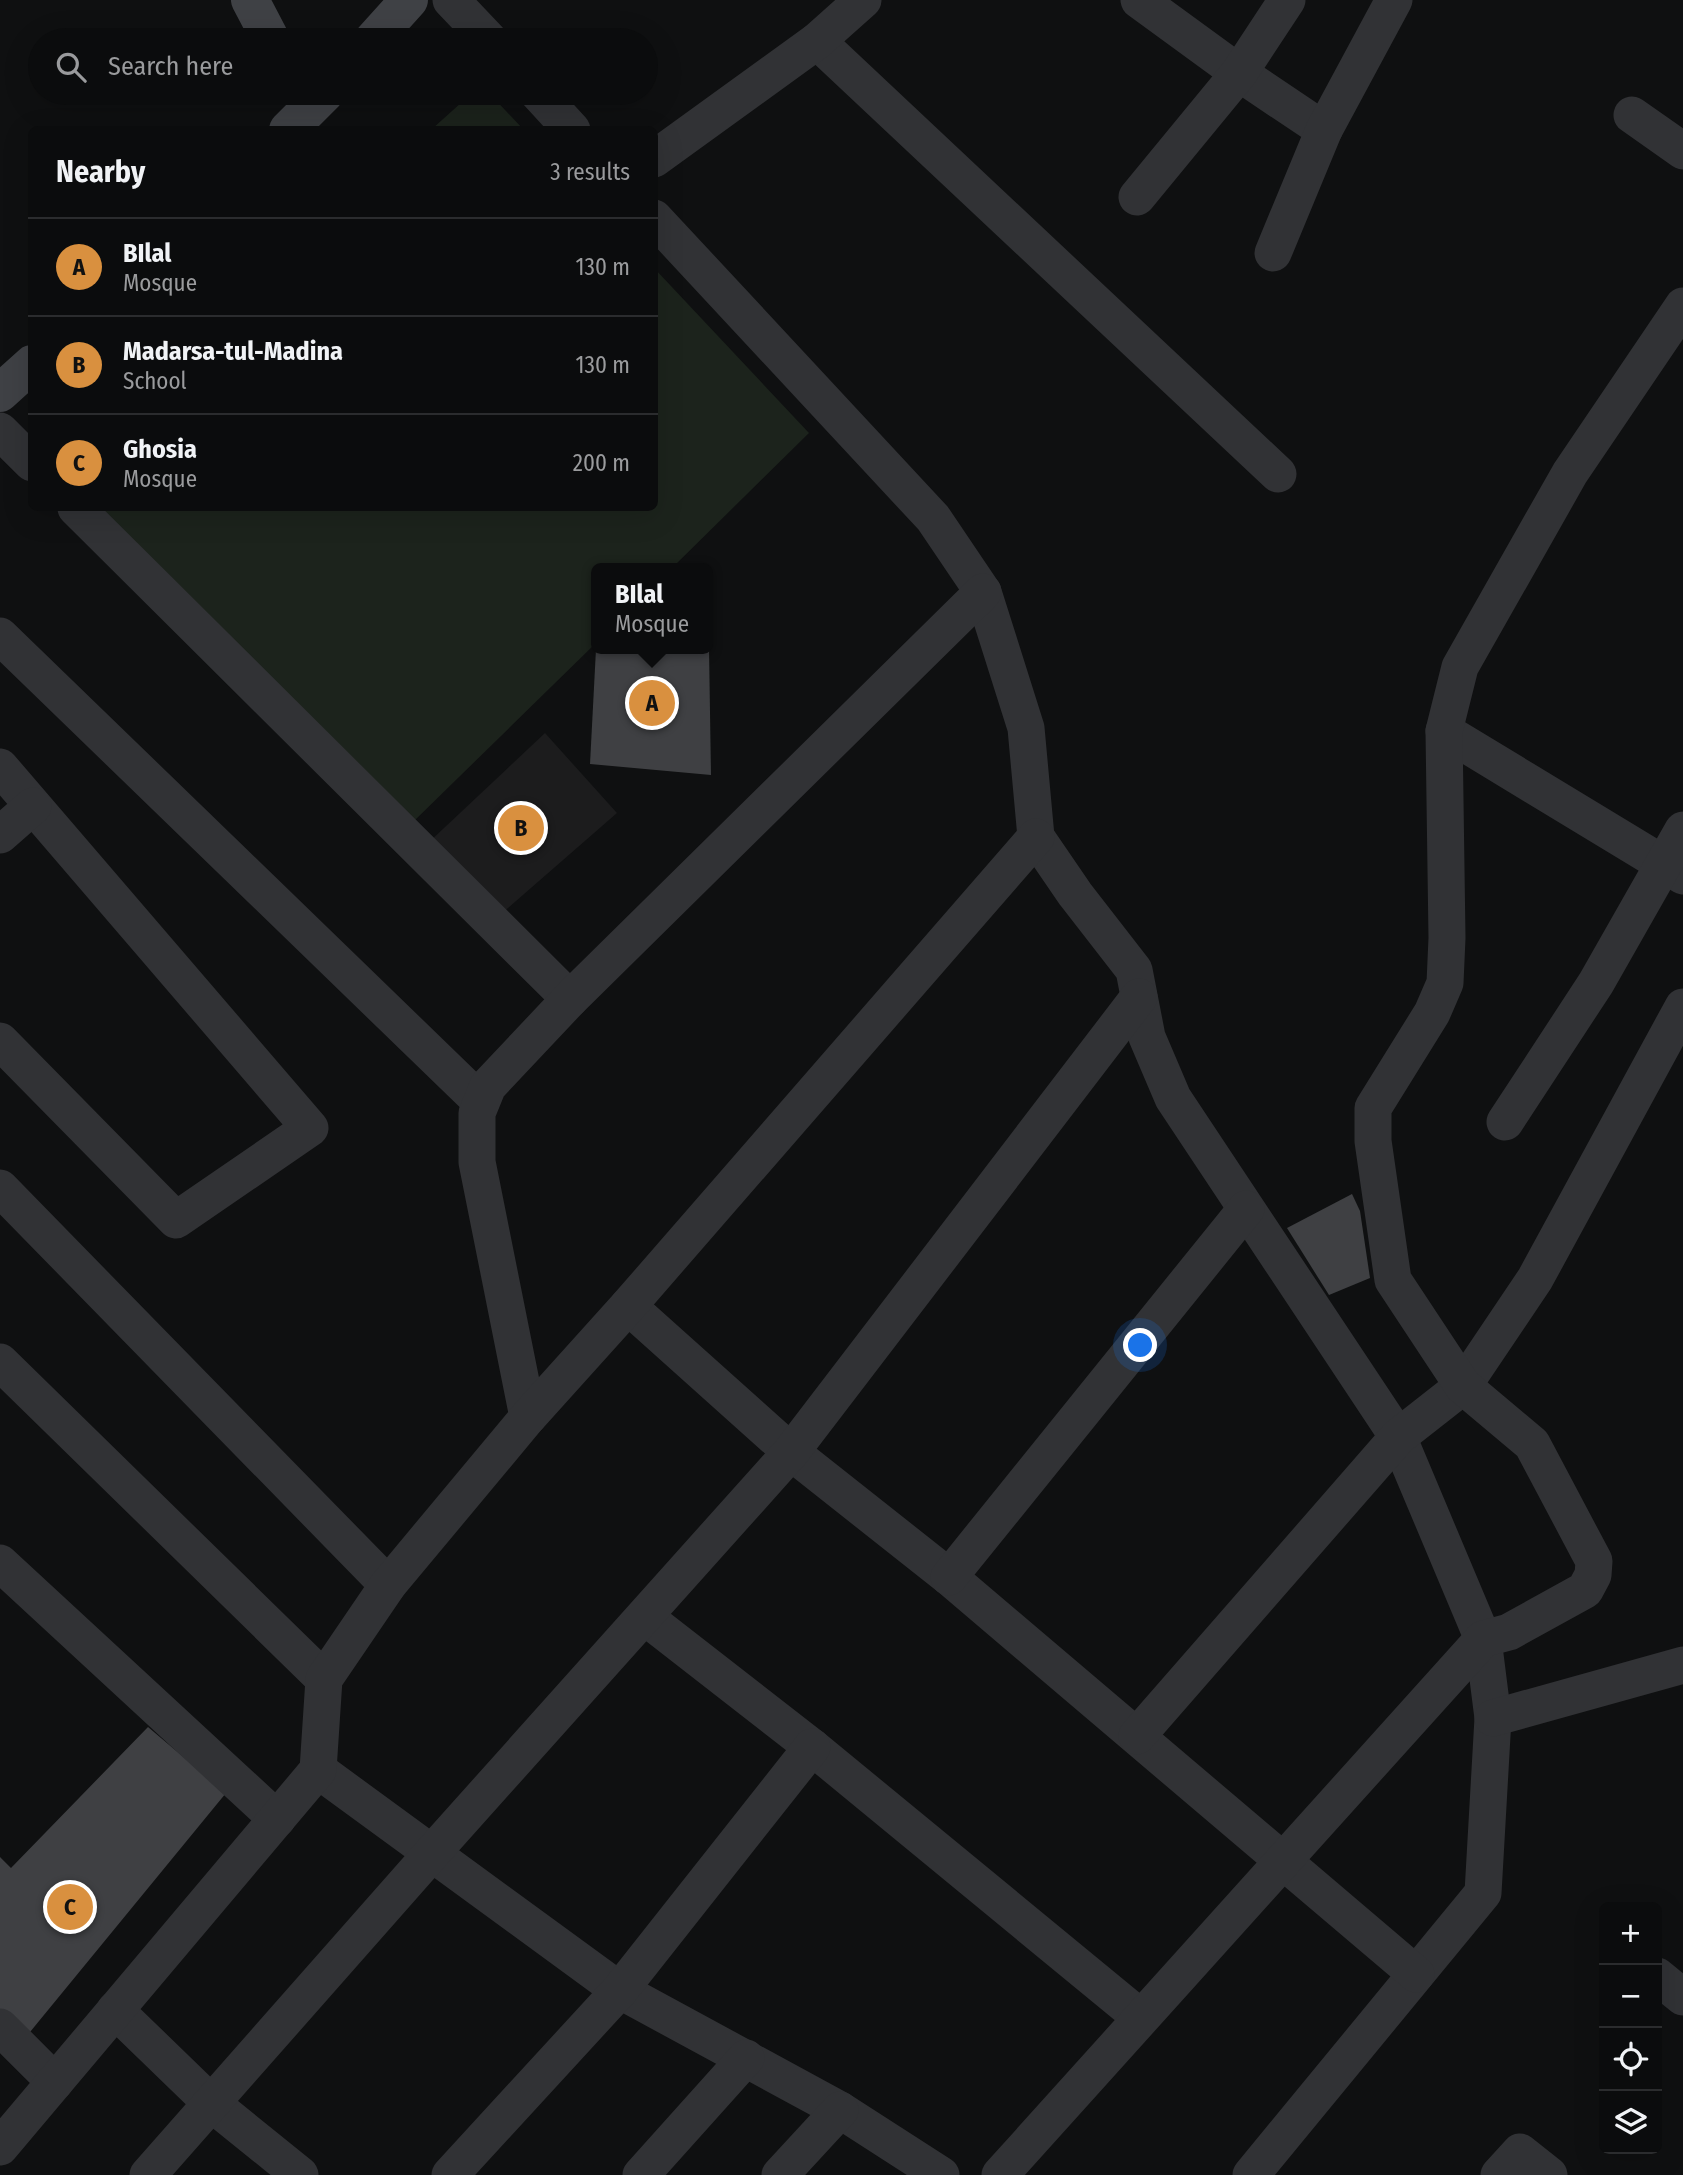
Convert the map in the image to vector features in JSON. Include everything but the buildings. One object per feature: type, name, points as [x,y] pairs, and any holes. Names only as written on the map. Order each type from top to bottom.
[{"type":"main road","points":[[250,0],[265,28]]},
{"type":"main road","points":[[384,28],[409,0]]},
{"type":"main road","points":[[0,393],[28,368]]},
{"type":"street","points":[[451,0],[478,28]]},
{"type":"street","points":[[658,156],[817,41],[863,0]]},
{"type":"street","points":[[1139,0],[1239,73],[1325,130]]},
{"type":"street","points":[[1137,197],[1239,73],[1287,0]]},
{"type":"street","points":[[1273,253],[1325,130],[1394,0]]},
{"type":"street","points":[[817,41],[1278,474]]},
{"type":"street","points":[[549,105],[568,126]]},
{"type":"street","points":[[1632,115],[1683,151]]},
{"type":"street","points":[[658,222],[933,518],[983,592],[1027,728],[1036,837],[1075,894],[1134,970],[1147,1037],[1173,1098],[1398,1437],[1483,1639],[1493,1718],[1483,1893],[1251,2175]]},
{"type":"street","points":[[1000,2175],[1483,1639],[1509,1632],[1585,1590],[1593,1575],[1594,1561],[1532,1444],[1462,1386],[1393,1280],[1373,1141],[1373,1108],[1432,1013],[1445,984],[1447,938],[1444,732],[1460,667],[1570,473],[1683,306]]},
{"type":"street","points":[[0,431],[28,459]]},
{"type":"street","points":[[79,511],[570,999]]},
{"type":"street","points":[[528,1417],[477,1161],[477,1113],[488,1086],[570,999],[983,592]]},
{"type":"street","points":[[0,636],[481,1101]]},
{"type":"street","points":[[1444,732],[1672,870]]},
{"type":"street","points":[[0,767],[310,1128],[176,1220],[0,1041]]},
{"type":"street","points":[[0,835],[33,806]]},
{"type":"street","points":[[1505,1122],[1672,870],[1683,830]]},
{"type":"street","points":[[0,2147],[318,1770],[324,1679],[388,1585],[528,1417],[1036,837]]},
{"type":"street","points":[[148,2175],[791,1452],[1139,998]]},
{"type":"street","points":[[1137,1736],[1398,1437],[1462,1386],[1535,1279],[1683,1007]]},
{"type":"street","points":[[0,1188],[388,1585]]},
{"type":"street","points":[[949,1577],[1246,1209]]},
{"type":"street","points":[[628,1306],[791,1452],[949,1577],[1416,1974]]},
{"type":"street","points":[[0,1362],[324,1679]]},
{"type":"street","points":[[0,1563],[277,1819]]},
{"type":"street","points":[[645,1617],[812,1747],[1140,2017]]},
{"type":"street","points":[[1493,1718],[1683,1665]]},
{"type":"street","points":[[450,2175],[619,1990],[812,1747]]},
{"type":"street","points":[[318,1770],[619,1990],[840,2110],[941,2175]]},
{"type":"street","points":[[1662,1980],[1683,1997]]},
{"type":"street","points":[[116,2010],[211,2103],[300,2175]]},
{"type":"street","points":[[0,2027],[55,2082]]},
{"type":"street","points":[[641,2175],[746,2058]]},
{"type":"street","points":[[780,2175],[840,2110]]},
{"type":"street","points":[[1499,2175],[1520,2152],[1549,2175]]},
{"type":"shaded area","points":[[459,105],[500,105],[520,126],[435,126]]},
{"type":"shaded area","points":[[658,272],[809,433],[677,563],[591,563],[591,648],[412,823],[100,511],[658,511]]},
{"type":"shaded area","points":[[545,733],[617,813],[500,915],[427,844]]},
{"type":"place","name":"BIlal","points":[[652,703]]},
{"type":"place","name":"Madarsa-tul-Madina","points":[[521,828]]},
{"type":"place","name":"Ghosia","points":[[70,1907]]}]
